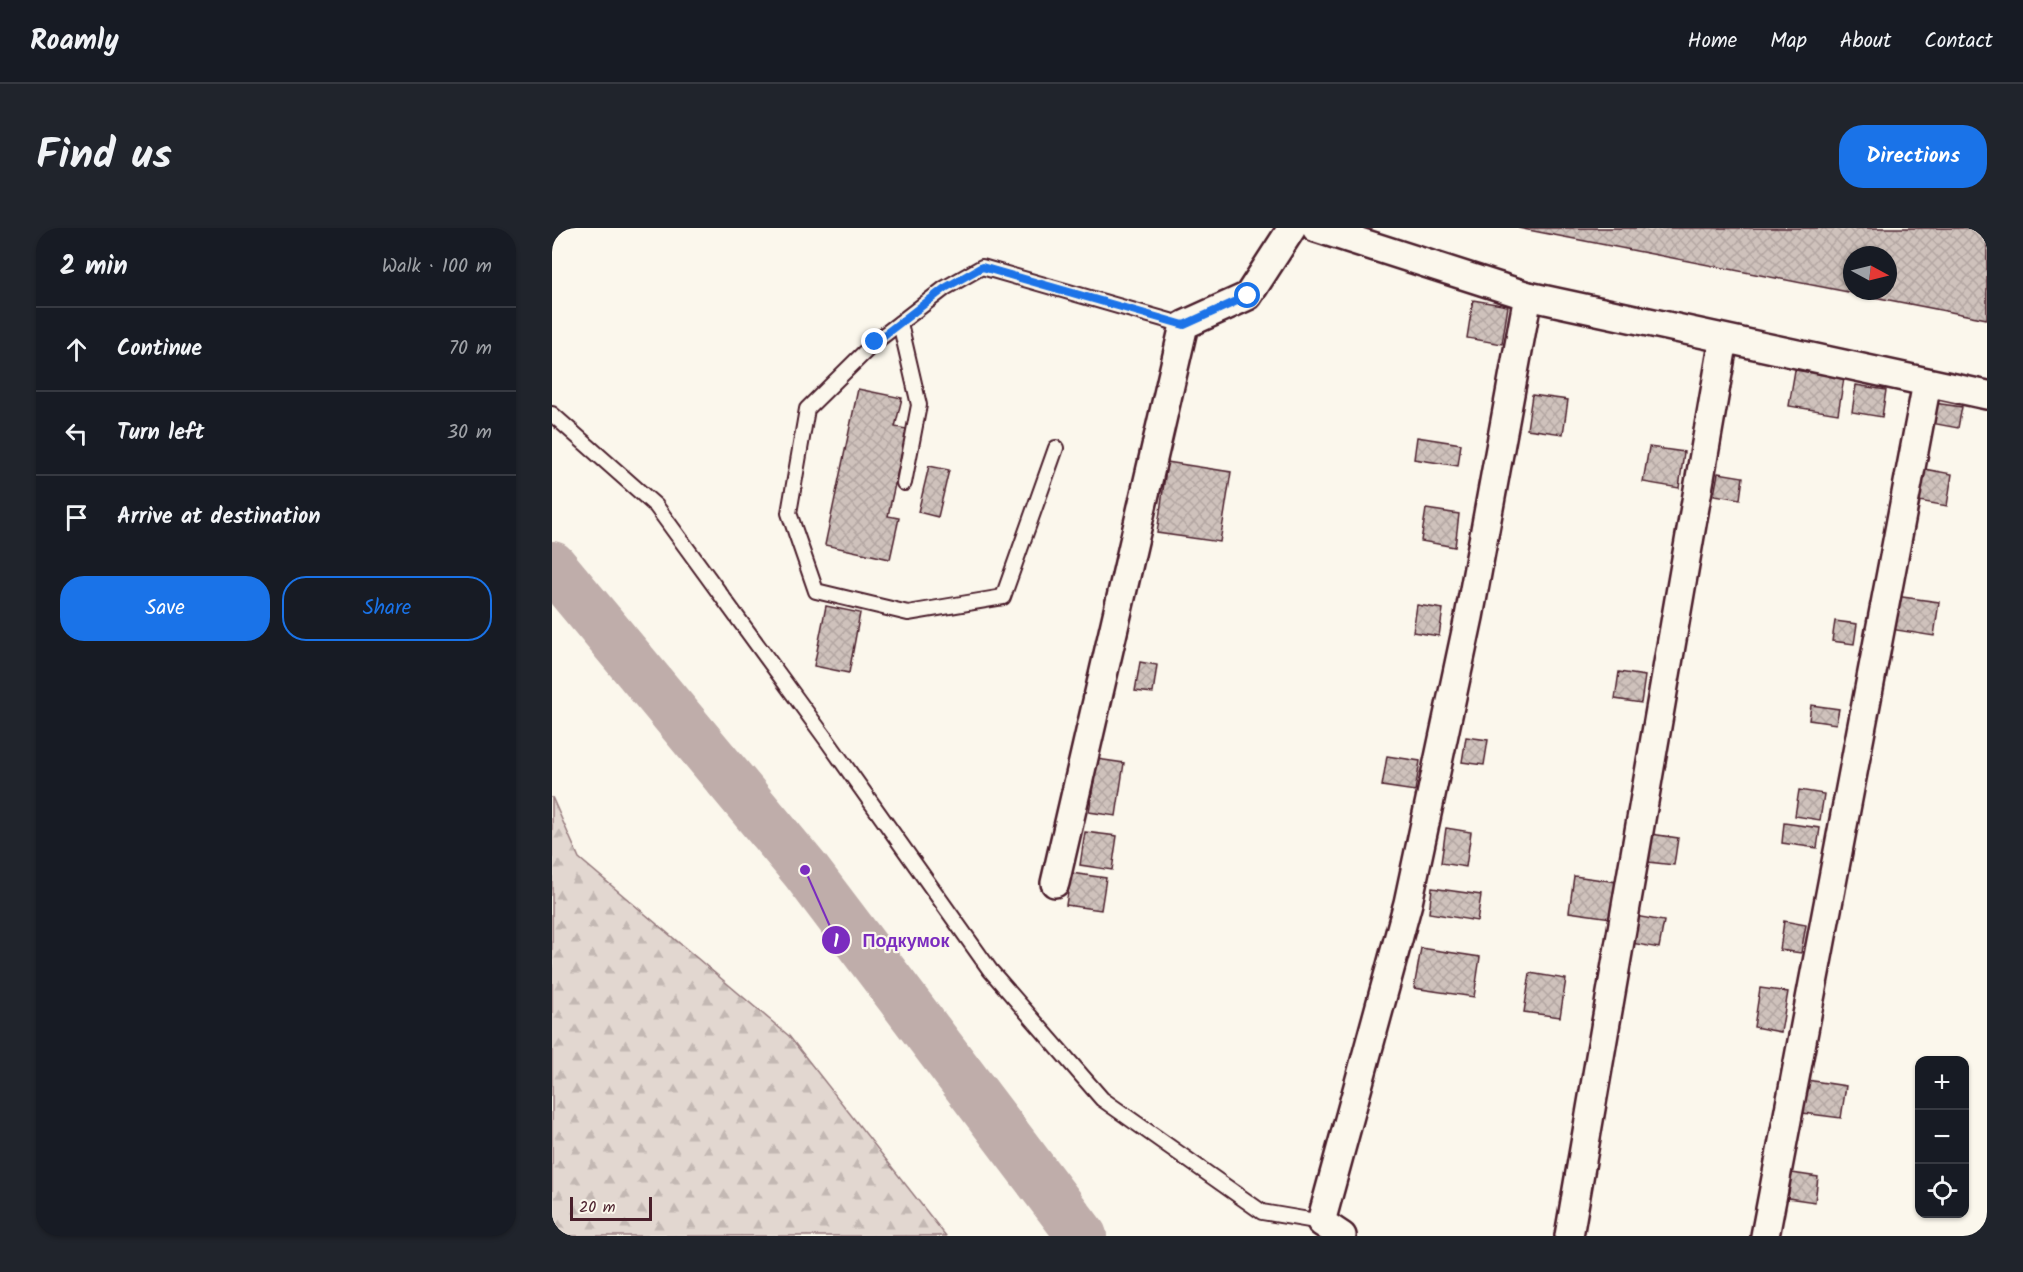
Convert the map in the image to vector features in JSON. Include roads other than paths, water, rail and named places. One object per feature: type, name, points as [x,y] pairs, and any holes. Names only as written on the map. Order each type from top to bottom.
[{"type":"street","points":[[1055,882],[1184,325],[1248,296],[1292,228]]},
{"type":"street","points":[[1316,228],[1528,296],[1987,395]]},
{"type":"street","points":[[1332,1229],[1408,903],[1469,617],[1528,296]]},
{"type":"street","points":[[1569,1236],[1724,339]]},
{"type":"street","points":[[1765,1236],[1927,383]]},
{"type":"lane","points":[[1056,448],[1003,597],[908,613],[816,591],[789,513],[807,409],[875,342],[945,288],[982,267],[1184,325]]},
{"type":"lane","points":[[900,323],[919,405],[904,483]]},
{"type":"lane","points":[[552,414],[656,506],[826,739],[990,970],[1102,1100],[1262,1212],[1332,1229]]},
{"type":"waterway","points":[[552,566],[805,870],[1082,1236]]},
{"type":"place","name":"Подкумок","points":[[805,870]]}]
